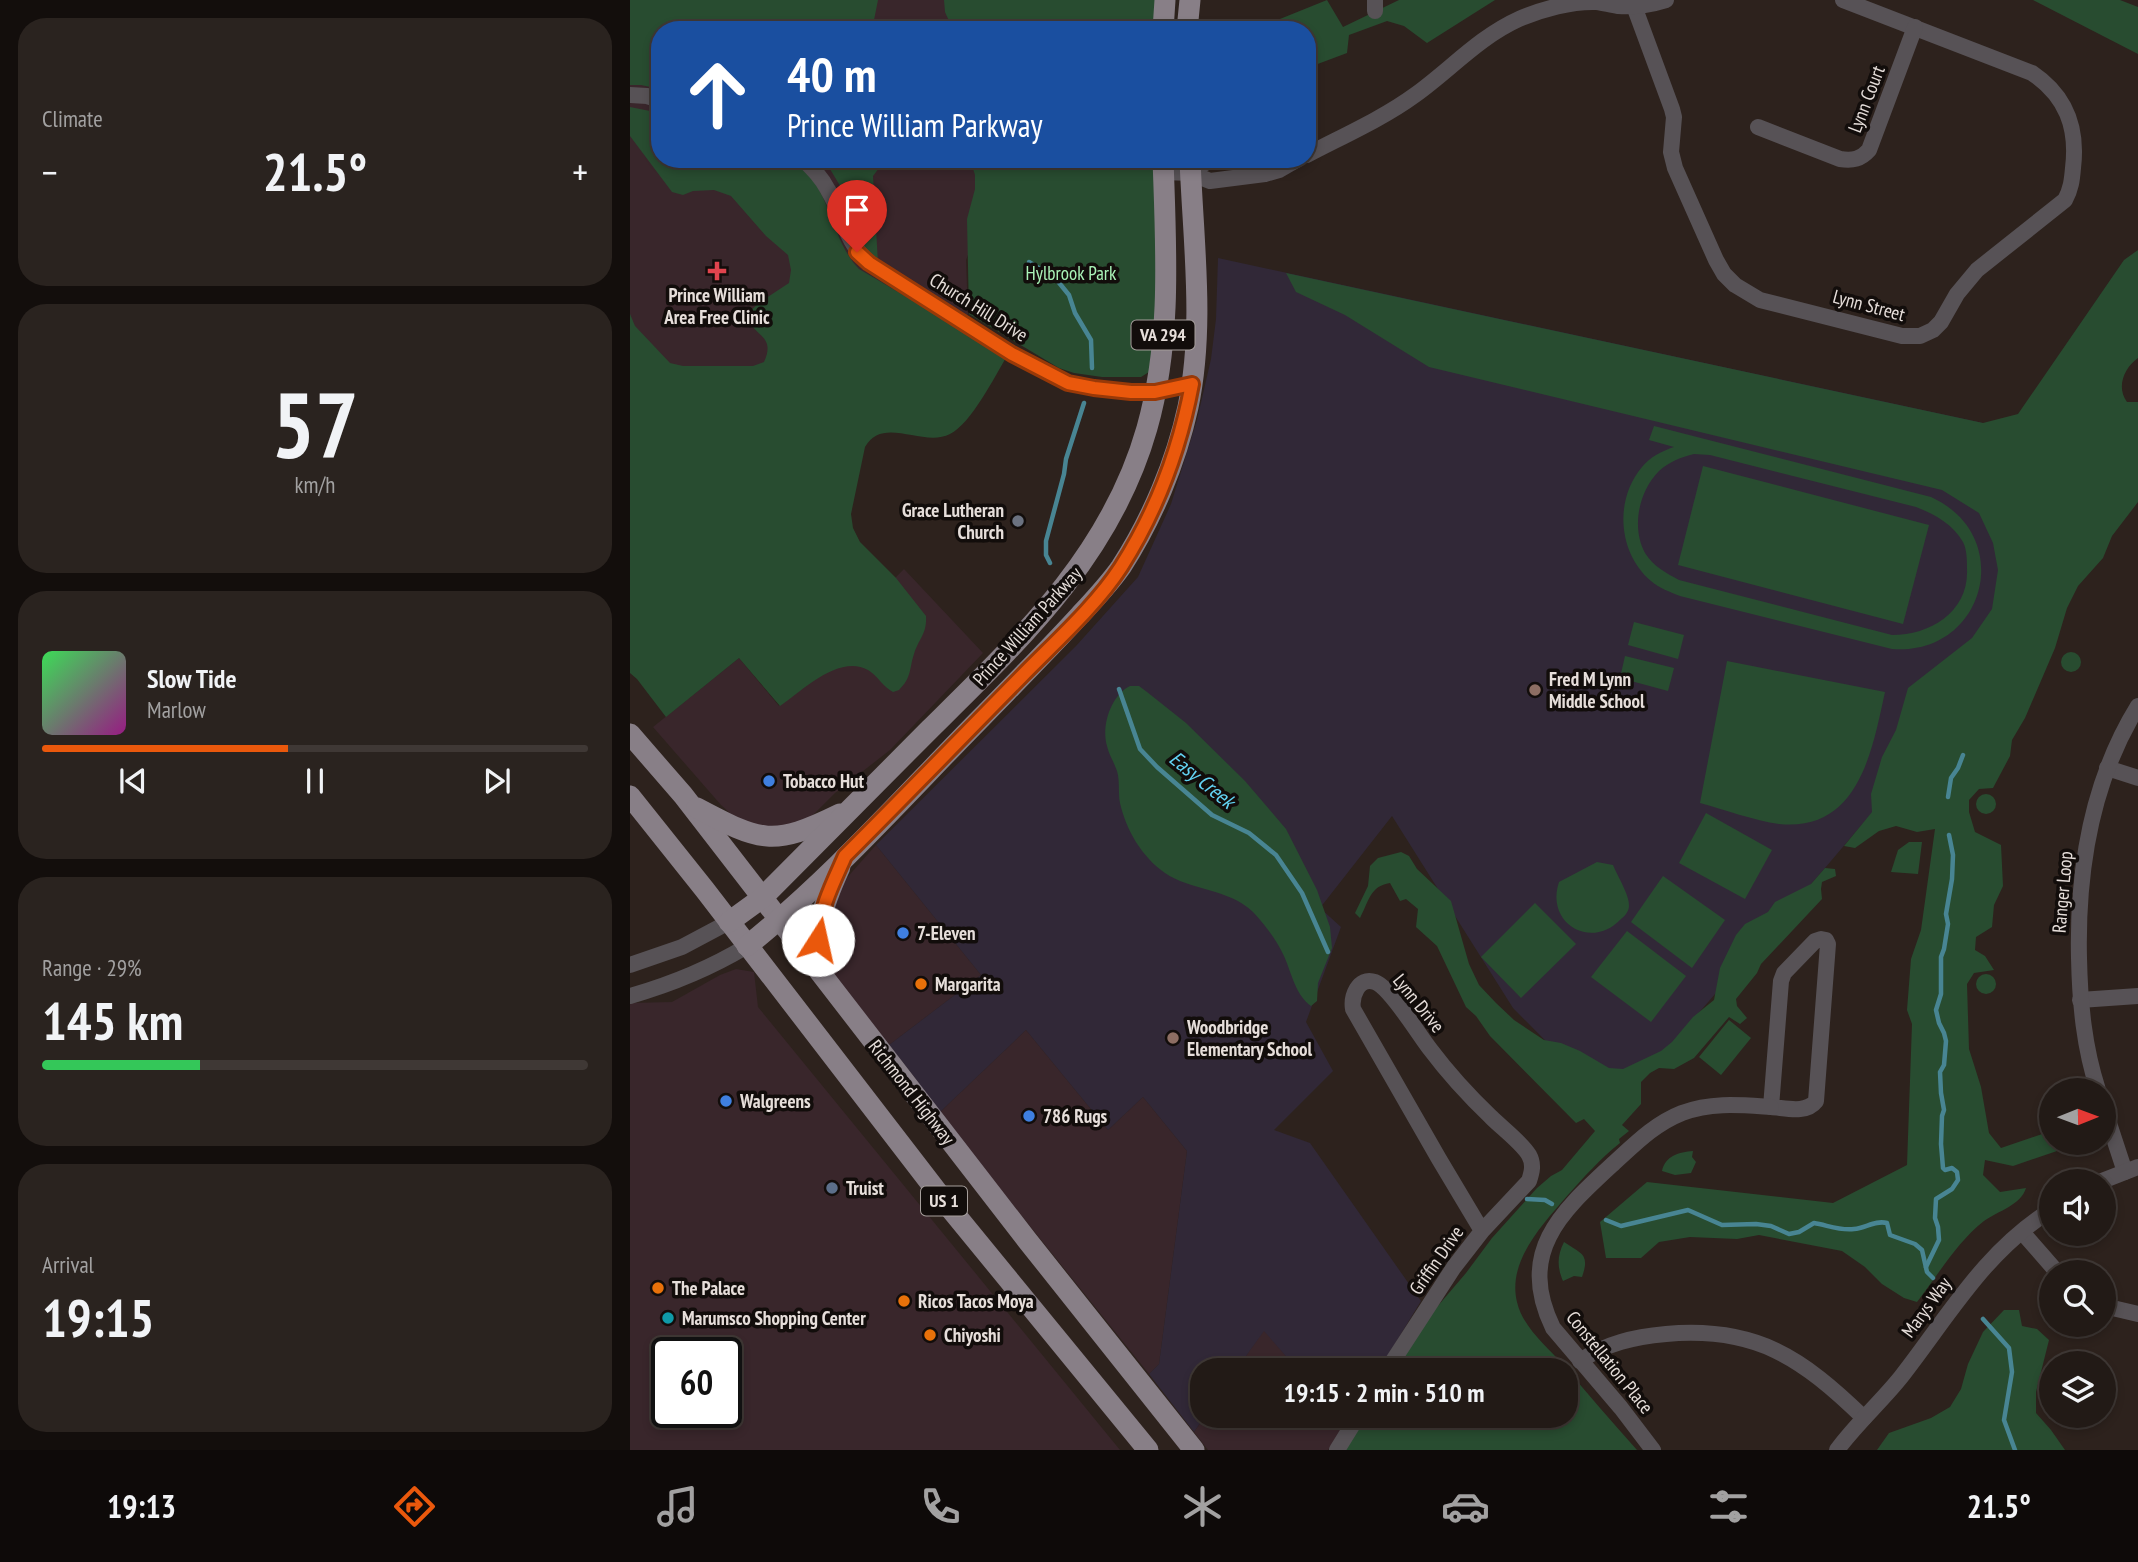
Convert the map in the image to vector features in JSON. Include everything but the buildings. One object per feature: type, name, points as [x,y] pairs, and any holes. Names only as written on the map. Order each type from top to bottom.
[{"type":"main road","points":[[1164,21],[1165,0]]},
{"type":"main road","points":[[1188,21],[1190,0]]},
{"type":"main road","name":"Prince William Parkway","points":[[729,922],[762,898],[1008,651],[1082,565],[1114,510],[1147,429],[1155,392],[1167,277],[1163,168]]},
{"type":"main road","name":"Prince William Parkway","points":[[747,946],[779,920],[845,856],[1035,663],[1108,584],[1144,528],[1162,488],[1182,431],[1192,384],[1196,319],[1190,168]]},
{"type":"main road","points":[[1082,565],[1108,584]]},
{"type":"main road","name":"Richmond Highway","points":[[630,734],[668,776],[1096,1328],[1194,1450]]},
{"type":"main road","name":"US 1","points":[[630,796],[945,1202],[1148,1450]]},
{"type":"main road","points":[[690,804],[741,830],[772,837],[790,835],[854,807]]},
{"type":"main road","points":[[825,980],[818,950],[819,926],[826,900],[845,856]]},
{"type":"street","points":[[1316,150],[1413,96],[1486,38],[1519,19],[1570,4],[1597,2],[1634,6],[1666,0]]},
{"type":"street","name":"Lynn Street","points":[[1634,6],[1672,109],[1674,117],[1671,152],[1675,168],[1724,274],[1735,285],[1760,300],[1909,337],[1920,336],[1933,330],[1941,322],[1956,294],[1977,270],[2065,200],[2070,190],[2074,160],[2070,119],[2063,104],[2045,82],[2032,73],[1843,0]]},
{"type":"street","name":"Lynn Court","points":[[1758,127],[1840,159],[1849,161],[1864,155],[1869,150],[1915,27]]},
{"type":"street","points":[[630,95],[651,97]]},
{"type":"street","name":"Church Hill Drive","points":[[812,168],[828,189],[857,252],[869,263],[1012,354],[1068,383],[1094,388],[1155,392],[1192,384]]},
{"type":"street","name":"Ranger Loop","points":[[2095,1078],[2087,1052],[2080,1000],[2080,889],[2090,824],[2106,768],[2132,728],[2138,706]]},
{"type":"street","points":[[2106,768],[2138,778]]},
{"type":"street","points":[[729,922],[636,972],[632,977],[630,996],[699,973],[747,946]]},
{"type":"street","name":"Constellation Place","points":[[1653,1450],[1553,1328],[1546,1315],[1539,1283],[1544,1247],[1574,1200],[1623,1154],[1661,1124],[1680,1114],[1722,1104],[1771,1107],[1805,1109],[1811,1107],[1815,1101],[1828,944],[1826,940],[1815,941],[1784,973],[1771,1107]]},
{"type":"street","points":[[630,965],[675,950]]},
{"type":"street","name":"Lynn Drive","points":[[1482,1230],[1353,1009],[1353,994],[1362,984],[1368,981],[1379,985],[1395,1001],[1453,1077],[1526,1151],[1532,1164],[1528,1182]]},
{"type":"street","points":[[2080,1000],[2138,996]]},
{"type":"street","points":[[2116,1136],[2131,1170]]},
{"type":"street","name":"Griffin Drive","points":[[1395,1358],[1454,1267],[1482,1230],[1528,1182]]},
{"type":"street","name":"Marys Way","points":[[1828,1450],[1841,1444],[1905,1371],[1971,1282],[1990,1261],[2039,1220]]},
{"type":"street","points":[[2022,1233],[2046,1260]]},
{"type":"street","points":[[2116,1309],[2138,1314]]},
{"type":"street","points":[[1580,1361],[1606,1346],[1626,1339],[1685,1332],[1729,1335],[1754,1341],[1791,1358],[1839,1394],[1864,1418]]},
{"type":"street","points":[[1337,1450],[1351,1428]]},
{"type":"shaded area","points":[[841,0],[974,0],[975,21],[651,21],[651,168],[1002,168],[966,260],[968,314],[954,337],[876,290],[851,514],[630,432],[630,13]]},
{"type":"shaded area","name":"Fred M Lynn Middle School","points":[[1218,258],[1983,423],[2046,608],[1614,1110],[1513,1008],[1392,816],[1320,908],[1341,927],[1306,1022],[1333,1071],[1274,1130],[1310,1143],[1421,1301],[1386,1358],[1288,1358],[1264,1331],[1245,1358],[1190,1358],[1190,1427],[1149,1374],[1159,1364],[1187,1151],[1143,1097],[1108,1130],[1026,1030],[939,1113],[889,1045],[981,975],[876,845],[1076,646],[1138,577],[1171,504],[1197,420],[1211,359],[1216,319]]},
{"type":"shaded area","points":[[904,569],[983,653],[890,750],[835,793],[809,819],[770,830],[732,815],[653,727],[739,658],[779,706],[830,644]]},
{"type":"shaded area","points":[[876,845],[981,975],[889,1045],[831,974],[821,940],[844,881]]},
{"type":"shaded area","points":[[736,969],[754,972],[758,1007],[1120,1450],[630,1450],[630,1003],[672,1002]]},
{"type":"shaded area","points":[[1026,1030],[1108,1130],[1143,1097],[1187,1151],[1159,1364],[1149,1374],[939,1113]]},
{"type":"shaded area","points":[[1264,1330],[1288,1358],[1244,1358]]},
{"type":"shaded area","points":[[1197,1428],[1344,1428],[1328,1450],[1208,1450],[1194,1432]]},
{"type":"green space","points":[[630,0],[878,0],[874,21],[651,21],[651,87],[630,85]]},
{"type":"green space","points":[[944,0],[1156,0],[1155,21],[949,21]]},
{"type":"green space","points":[[1327,0],[1343,27],[1399,0],[1495,0],[1427,43],[1404,26],[1387,21],[1349,35],[1347,53],[1316,65],[1316,21],[1275,21]]},
{"type":"green space","points":[[2033,0],[2120,0],[2138,7],[2138,54]]},
{"type":"green space","points":[[630,107],[651,111],[651,164],[630,136]]},
{"type":"green space","points":[[654,168],[803,168],[822,195],[841,242],[859,269],[1007,356],[974,410],[958,429],[939,437],[882,433],[865,447],[851,514],[853,528],[860,542],[896,578],[926,616],[924,632],[908,677],[899,690],[889,690],[868,670],[857,666],[845,667],[821,676],[780,706],[739,658],[666,717],[630,673],[630,314],[635,326],[670,363],[683,366],[753,366],[764,362],[767,346],[749,322],[747,314],[789,283],[791,270],[788,255],[766,236],[731,196],[714,190],[693,191],[683,195],[672,192]]},
{"type":"green space","points":[[829,168],[879,168],[873,176],[878,263],[863,245],[842,189]]},
{"type":"green space","name":"Hylbrook Park","points":[[973,168],[1155,168],[1159,291],[1149,372],[1141,377],[1102,377],[1074,373],[1059,368],[969,314],[967,219],[975,189]]},
{"type":"green space","points":[[2138,250],[2138,358],[2125,372],[2122,390],[2127,402],[2138,402],[2138,502],[2112,536],[2103,558],[2078,586],[2025,718],[2012,740],[2010,756],[1993,788],[1979,789],[1969,800],[1969,812],[1975,832],[2001,845],[2003,886],[1994,905],[1992,927],[1976,937],[1975,950],[1985,956],[1994,970],[1974,973],[1967,984],[1969,1049],[1981,1087],[1989,1133],[2001,1148],[2039,1135],[2039,1155],[2045,1155],[2013,1166],[1985,1160],[1983,1175],[2000,1192],[2026,1188],[2014,1203],[1974,1229],[1917,1302],[1904,1298],[1882,1284],[1865,1267],[1842,1251],[1759,1235],[1737,1239],[1690,1237],[1659,1242],[1641,1258],[1606,1258],[1600,1222],[1647,1182],[1833,1203],[1907,1165],[1912,1024],[1907,1010],[1911,959],[1921,930],[1935,829],[1917,832],[1896,826],[1879,831],[1855,848],[1844,846],[1872,812],[1871,794],[1882,757],[1896,730],[1908,688],[1972,638],[1992,609],[1998,570],[1993,543],[1979,513],[1942,490],[1429,367],[1345,315],[1296,292],[1286,273],[1983,423],[2018,414],[2124,260]]},
{"type":"green space","points":[[1654,426],[1931,497],[1958,515],[1974,538],[1981,564],[1979,590],[1968,614],[1949,634],[1924,646],[1892,649],[1680,596],[1661,588],[1640,569],[1632,556],[1624,526],[1624,510],[1633,480],[1649,460],[1674,447],[1649,440]],"holes":[[[1694,454],[1710,455],[1916,507],[1936,516],[1954,530],[1964,545],[1967,569],[1962,597],[1945,618],[1933,625],[1920,631],[1892,635],[1679,580],[1669,575],[1652,562],[1641,543],[1638,521],[1642,499],[1652,479],[1667,465]]]},
{"type":"green space","points":[[1703,466],[1929,525],[1903,624],[1678,565]]},
{"type":"green space","points":[[1634,622],[1684,635],[1678,659],[1628,645]]},
{"type":"green space","points":[[2071,652],[2078,655],[2081,662],[2078,669],[2071,672],[2064,669],[2061,662],[2064,655]]},
{"type":"green space","points":[[1625,656],[1674,668],[1668,691],[1620,678]]},
{"type":"green space","points":[[1727,661],[1885,692],[1867,762],[1844,801],[1827,815],[1806,823],[1779,824],[1700,803]]},
{"type":"green space","points":[[1130,686],[1139,686],[1186,723],[1245,781],[1286,829],[1317,890],[1330,927],[1332,948],[1318,983],[1317,1001],[1311,1006],[1298,990],[1277,944],[1253,912],[1233,899],[1165,873],[1142,851],[1131,833],[1120,803],[1118,775],[1105,738],[1109,712],[1118,696]]},
{"type":"green space","points":[[1986,794],[1993,797],[1996,804],[1993,811],[1986,814],[1979,811],[1976,804],[1979,797]]},
{"type":"green space","points":[[1706,813],[1772,850],[1745,899],[1679,863]]},
{"type":"green space","points":[[1909,842],[1922,842],[1918,874],[1891,872],[1898,850]]},
{"type":"green space","points":[[1401,852],[1409,856],[1417,869],[1451,901],[1469,964],[1479,985],[1514,1020],[1544,1040],[1580,1051],[1609,1068],[1623,1069],[1661,1051],[1693,1017],[1714,1000],[1720,968],[1736,935],[1745,924],[1768,912],[1775,902],[1811,884],[1825,868],[1835,869],[1836,876],[1822,882],[1822,899],[1761,964],[1736,999],[1737,1006],[1747,1018],[1740,1024],[1729,1017],[1694,1058],[1674,1069],[1659,1068],[1641,1082],[1641,1104],[1622,1125],[1629,1131],[1567,1196],[1529,1244],[1517,1272],[1517,1302],[1524,1320],[1556,1358],[1404,1358],[1431,1314],[1492,1238],[1537,1188],[1562,1170],[1595,1131],[1584,1119],[1576,1123],[1490,1036],[1466,1007],[1437,946],[1416,927],[1418,909],[1406,899],[1400,901],[1390,883],[1374,891],[1360,918],[1355,913],[1368,886],[1370,866],[1378,858]]},
{"type":"green space","points":[[1597,862],[1613,865],[1629,908],[1624,916],[1609,928],[1585,932],[1574,928],[1565,920],[1556,897],[1559,882]]},
{"type":"green space","points":[[1663,876],[1725,920],[1692,968],[1631,922]]},
{"type":"green space","points":[[1535,903],[1576,944],[1521,998],[1481,957]]},
{"type":"green space","points":[[1627,931],[1686,976],[1651,1022],[1591,977]]},
{"type":"green space","points":[[1986,974],[1993,977],[1996,984],[1993,991],[1986,994],[1979,991],[1976,984],[1979,977]]},
{"type":"green space","points":[[1729,1020],[1751,1038],[1721,1075],[1699,1057]]},
{"type":"green space","points":[[1693,1151],[1692,1157],[1696,1162],[1691,1173],[1675,1175],[1662,1171],[1673,1156]]},
{"type":"green space","points":[[1564,1242],[1583,1255],[1585,1264],[1582,1277],[1574,1276],[1563,1281],[1559,1261]]},
{"type":"green space","points":[[2004,1310],[2019,1310],[2022,1326],[2037,1329],[2039,1337],[2049,1340],[2046,1351],[2039,1351],[2036,1413],[2039,1416],[2039,1428],[2049,1428],[2065,1450],[1877,1450],[1889,1433],[1931,1418],[1950,1407],[1961,1389],[1968,1364],[1983,1332]]},
{"type":"green space","points":[[1578,1382],[1637,1450],[1345,1450],[1359,1428],[1578,1428]]},
{"type":"waterway","name":"Easy Creek","points":[[1029,262],[1056,279],[1069,295],[1075,313],[1091,340],[1092,368]]},
{"type":"waterway","name":"Easy Creek","points":[[1050,563],[1046,555],[1046,541],[1066,459],[1084,403]]},
{"type":"waterway","name":"Easy Creek","points":[[1119,689],[1140,749],[1212,815],[1249,833],[1276,855],[1302,893],[1328,952]]},
{"type":"waterway","points":[[1948,797],[1951,778],[1963,755]]},
{"type":"waterway","points":[[1926,1267],[1939,1240],[1935,1218],[1936,1199],[1952,1189],[1958,1180],[1957,1172],[1952,1168],[1943,1168],[1941,1144],[1944,1110],[1940,1072],[1944,1065],[1946,1041],[1936,1010],[1941,994],[1941,957],[1948,924],[1946,914],[1952,879],[1953,855],[1949,835]]},
{"type":"waterway","name":"Easy Creek","points":[[1527,1199],[1545,1200],[1552,1204]]},
{"type":"waterway","name":"Easy Creek","points":[[1606,1220],[1621,1226],[1688,1210],[1722,1225],[1771,1226],[1789,1234],[1799,1232],[1814,1223],[1839,1229],[1887,1223],[1890,1235],[1915,1244],[1922,1250],[1927,1272],[1933,1278]]},
{"type":"waterway","name":"Easy Creek","points":[[1983,1319],[2009,1348],[2012,1372],[2004,1420],[2015,1450]]},
{"type":"place","name":"Prince William Area Free Clinic","points":[[717,271]]},
{"type":"place","name":"Grace Lutheran Church","points":[[1018,521]]},
{"type":"place","name":"Fred M Lynn Middle School","points":[[1535,690]]},
{"type":"place","name":"Tobacco Hut","points":[[769,781]]},
{"type":"place","name":"7-Eleven","points":[[903,933]]},
{"type":"place","name":"Margarita","points":[[921,984]]},
{"type":"place","name":"Woodbridge Elementary School","points":[[1173,1038]]},
{"type":"place","name":"Walgreens","points":[[726,1101]]},
{"type":"place","name":"786 Rugs","points":[[1029,1116]]},
{"type":"place","name":"Truist","points":[[832,1188]]},
{"type":"place","name":"The Palace","points":[[658,1288]]},
{"type":"place","name":"Ricos Tacos Moya","points":[[904,1301]]},
{"type":"place","name":"Marumsco Shopping Center","points":[[668,1318]]},
{"type":"place","name":"Chiyoshi","points":[[930,1335]]},
{"type":"route","points":[[818,940],[826,900],[845,856],[1069,628],[1120,568],[1144,528],[1162,488],[1182,431],[1192,384],[1155,392],[1131,392],[1068,383],[1012,354],[869,263],[857,252]]}]
